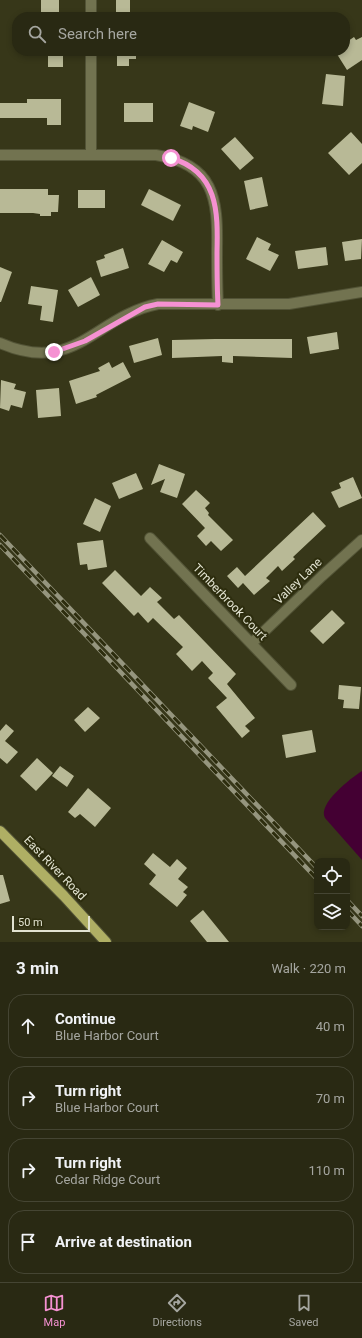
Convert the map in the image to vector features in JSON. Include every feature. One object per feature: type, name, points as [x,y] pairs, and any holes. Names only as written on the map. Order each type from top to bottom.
[{"type":"main road","name":"East River Road","points":[[0,831],[64,896],[106,942]]},
{"type":"street","points":[[91,0],[91,12]]},
{"type":"street","points":[[91,56],[91,155]]},
{"type":"street","points":[[0,155],[156,155],[171,158],[192,167],[202,176],[210,189],[217,212],[218,305]]},
{"type":"street","points":[[0,343],[27,352],[54,352],[85,341],[145,307],[158,304],[289,304],[362,292]]},
{"type":"street","name":"Timberbrook Court","points":[[150,538],[291,685]]},
{"type":"street","name":"Valley Lane","points":[[252,643],[362,540]]},
{"type":"shaded area","points":[[362,771],[362,860],[325,818],[324,812],[330,799],[336,792],[350,779]]},
{"type":"building","points":[[41,0],[59,0],[59,12],[41,12]]},
{"type":"building","points":[[116,0],[130,0],[130,12],[116,12]]},
{"type":"building","points":[[354,37],[356,40],[362,37],[362,60],[347,70],[338,56],[350,56],[350,40]]},
{"type":"building","points":[[48,56],[63,56],[63,67],[48,67]]},
{"type":"building","points":[[117,56],[136,56],[136,59],[129,59],[129,66],[117,66]]},
{"type":"building","points":[[326,74],[345,76],[343,106],[322,104]]},
{"type":"building","points":[[27,99],[61,99],[61,125],[47,125],[47,118],[0,118],[0,103],[27,103]]},
{"type":"building","points":[[189,102],[215,112],[208,132],[193,126],[192,130],[180,126]]},
{"type":"building","points":[[124,103],[153,103],[153,122],[124,122]]},
{"type":"building","points":[[351,132],[362,144],[362,163],[349,175],[328,153]]},
{"type":"building","points":[[235,137],[254,158],[240,170],[221,149]]},
{"type":"building","points":[[262,177],[268,206],[250,210],[244,181]]},
{"type":"building","points":[[0,189],[48,189],[48,195],[59,195],[58,212],[51,212],[51,216],[40,216],[40,214],[33,213],[0,213]]},
{"type":"building","points":[[149,189],[181,205],[173,221],[141,205]]},
{"type":"building","points":[[78,190],[105,190],[105,208],[78,208]]},
{"type":"building","points":[[257,237],[271,244],[268,250],[279,255],[270,271],[246,259]]},
{"type":"building","points":[[362,239],[361,259],[345,261],[342,242]]},
{"type":"building","points":[[162,240],[183,252],[177,263],[171,260],[164,272],[148,264]]},
{"type":"building","points":[[326,247],[328,265],[298,269],[295,251]]},
{"type":"building","points":[[123,248],[129,268],[101,277],[96,261],[105,258],[104,255]]},
{"type":"building","points":[[0,267],[12,272],[1,302],[0,302]]},
{"type":"building","points":[[91,277],[100,295],[78,307],[68,290]]},
{"type":"building","points":[[31,286],[58,290],[53,322],[40,320],[42,306],[28,304]]},
{"type":"building","points":[[337,332],[339,349],[310,354],[307,337]]},
{"type":"building","points":[[158,338],[162,355],[134,363],[129,346]]},
{"type":"building","points":[[292,339],[292,358],[233,356],[233,363],[222,362],[222,356],[172,358],[172,340]]},
{"type":"building","points":[[109,362],[112,368],[123,362],[131,377],[96,395],[97,397],[76,404],[69,381],[100,371],[98,368]]},
{"type":"building","points":[[1,380],[16,384],[14,389],[26,392],[22,408],[11,405],[9,411],[0,408]]},
{"type":"building","points":[[59,388],[61,416],[38,418],[36,390]]},
{"type":"building","points":[[159,464],[185,474],[177,498],[160,492],[165,479],[151,485]]},
{"type":"building","points":[[136,473],[143,489],[119,499],[112,483]]},
{"type":"building","points":[[353,477],[362,498],[339,508],[331,492],[341,488],[339,483]]},
{"type":"building","points":[[196,490],[210,503],[205,508],[209,513],[208,515],[233,540],[221,551],[211,541],[206,546],[197,536],[205,528],[182,504]]},
{"type":"building","points":[[95,498],[111,506],[100,532],[83,524]]},
{"type":"building","points":[[313,512],[326,526],[293,557],[295,559],[282,571],[278,566],[266,578],[270,581],[254,595],[243,583],[238,588],[227,576],[237,567],[245,576]]},
{"type":"building","points":[[103,540],[107,567],[88,570],[87,564],[80,565],[77,543]]},
{"type":"building","points":[[115,570],[141,596],[150,587],[162,598],[157,602],[174,619],[179,615],[236,674],[227,684],[255,718],[245,726],[250,731],[242,738],[216,707],[227,698],[208,678],[213,673],[202,661],[192,671],[176,654],[183,647],[153,618],[148,623],[138,612],[134,616],[102,583]]},
{"type":"building","points":[[332,610],[345,623],[323,644],[310,631]]},
{"type":"building","points":[[339,685],[361,687],[359,709],[343,708],[344,700],[338,699]]},
{"type":"building","points":[[88,707],[100,718],[85,732],[74,720]]},
{"type":"building","points":[[6,724],[14,731],[5,741],[18,752],[7,764],[0,758],[0,731]]},
{"type":"building","points":[[312,730],[316,752],[286,758],[282,735]]},
{"type":"building","points":[[37,758],[53,773],[36,791],[20,776]]},
{"type":"building","points":[[60,766],[74,776],[67,787],[52,776]]},
{"type":"building","points":[[88,788],[111,808],[95,827],[80,814],[75,818],[68,812]]},
{"type":"building","points":[[153,853],[170,867],[177,859],[187,868],[178,879],[188,887],[183,892],[187,895],[177,907],[149,884],[156,875],[144,864]]},
{"type":"building","points":[[0,875],[3,875],[10,901],[0,904]]},
{"type":"building","points":[[203,910],[229,942],[207,942],[190,921]]},
{"type":"railway","points":[[0,535],[314,865]]},
{"type":"railway","points":[[0,545],[314,876]]},
{"type":"railway","points":[[350,903],[362,916]]},
{"type":"railway","points":[[350,913],[362,926]]},
{"type":"route","points":[[54,352],[70,348],[85,341],[145,307],[158,304],[218,305],[218,228],[216,204],[207,183],[202,176],[192,167],[171,158]]}]
